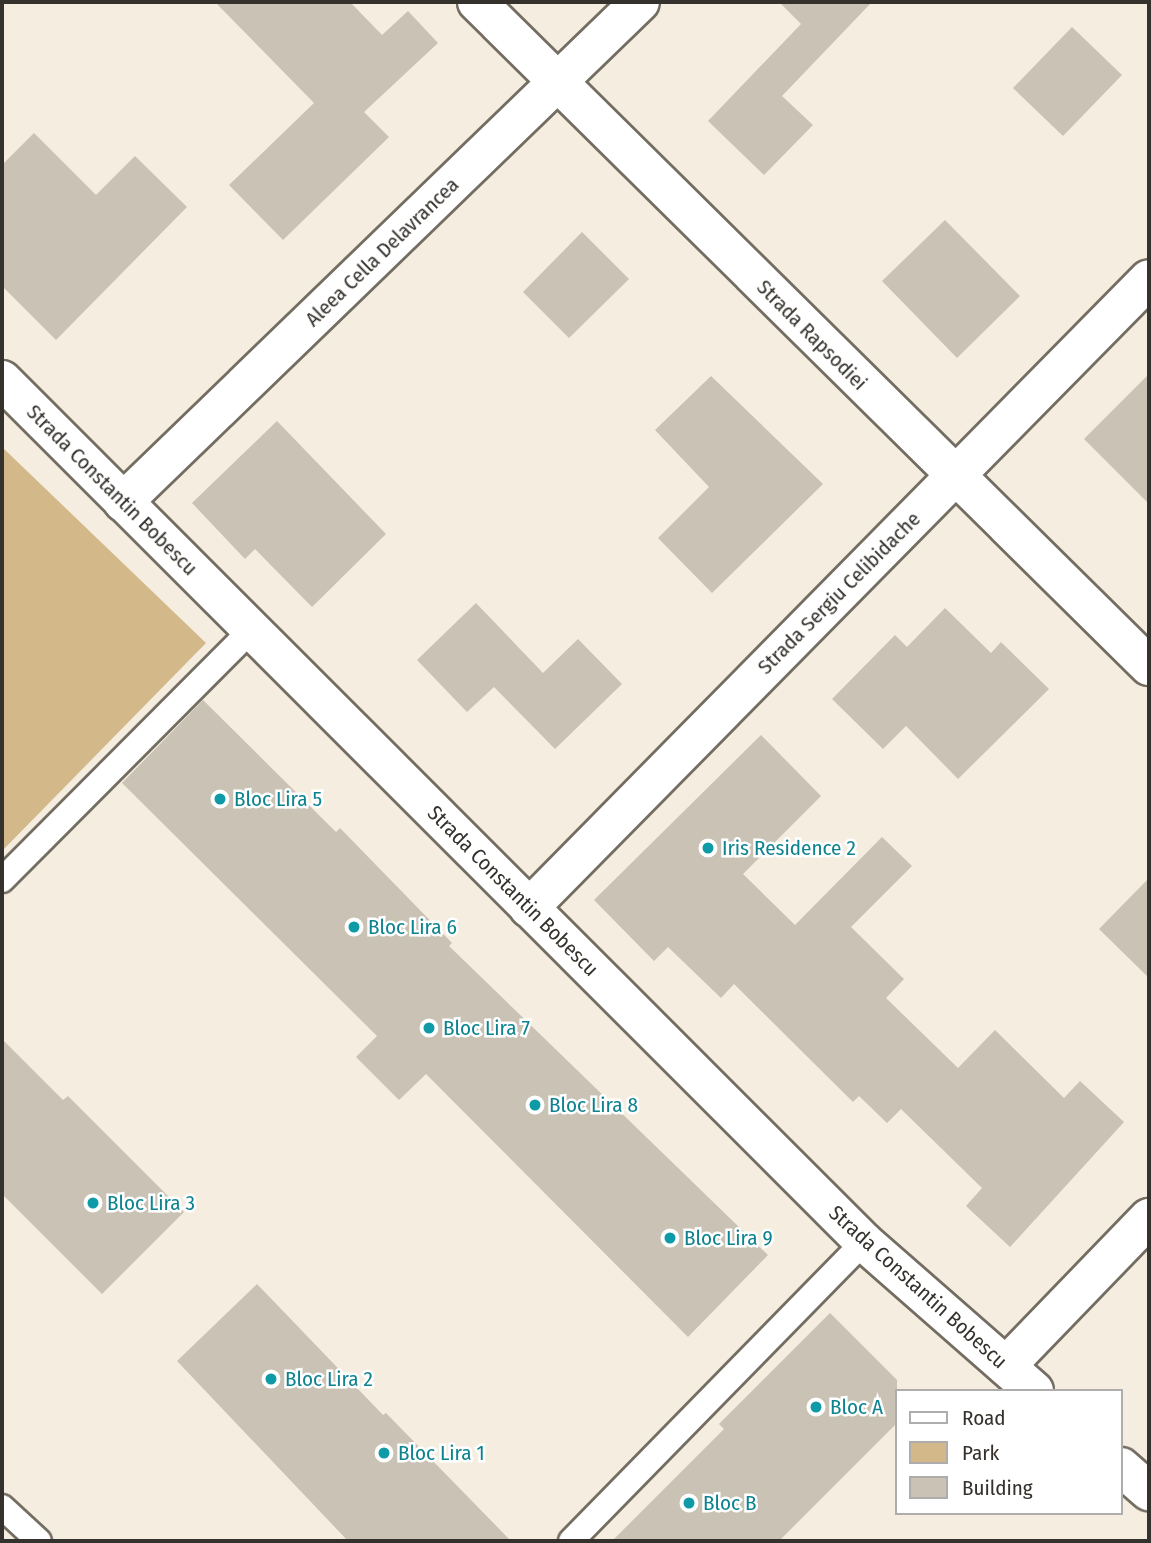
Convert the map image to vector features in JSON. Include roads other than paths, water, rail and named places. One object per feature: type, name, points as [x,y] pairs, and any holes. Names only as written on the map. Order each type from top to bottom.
[{"type":"street","name":"Strada Rapsodiei","points":[[477,2],[1149,666]]},
{"type":"street","name":"Aleea Cella Delavrancea","points":[[124,502],[640,2]]},
{"type":"street","name":"Strada Sergiu Celibidache","points":[[529,908],[1149,279]]},
{"type":"street","name":"Strada Constantin Bobescu","points":[[2,380],[864,1242],[1020,1379]]},
{"type":"street","points":[[1020,1379],[1149,1218]]},
{"type":"street","points":[[1123,1469],[1149,1492]]},
{"type":"lane","points":[[2,880],[251,630]]},
{"type":"lane","points":[[571,1541],[864,1242]]},
{"type":"lane","points":[[2,1507],[39,1541]]},
{"type":"place","name":"Bloc Lira 5","points":[[220,799]]},
{"type":"place","name":"Iris Residence 2","points":[[708,848]]},
{"type":"place","name":"Bloc Lira 6","points":[[354,927]]},
{"type":"place","name":"Bloc Lira 7","points":[[429,1028]]},
{"type":"place","name":"Bloc Lira 8","points":[[535,1105]]},
{"type":"place","name":"Bloc Lira 3","points":[[93,1203]]},
{"type":"place","name":"Bloc Lira 9","points":[[670,1238]]},
{"type":"place","name":"Bloc Lira 2","points":[[271,1379]]},
{"type":"place","name":"Bloc A","points":[[816,1407]]},
{"type":"place","name":"Bloc Lira 1","points":[[384,1453]]},
{"type":"place","name":"Bloc B","points":[[689,1503]]}]
